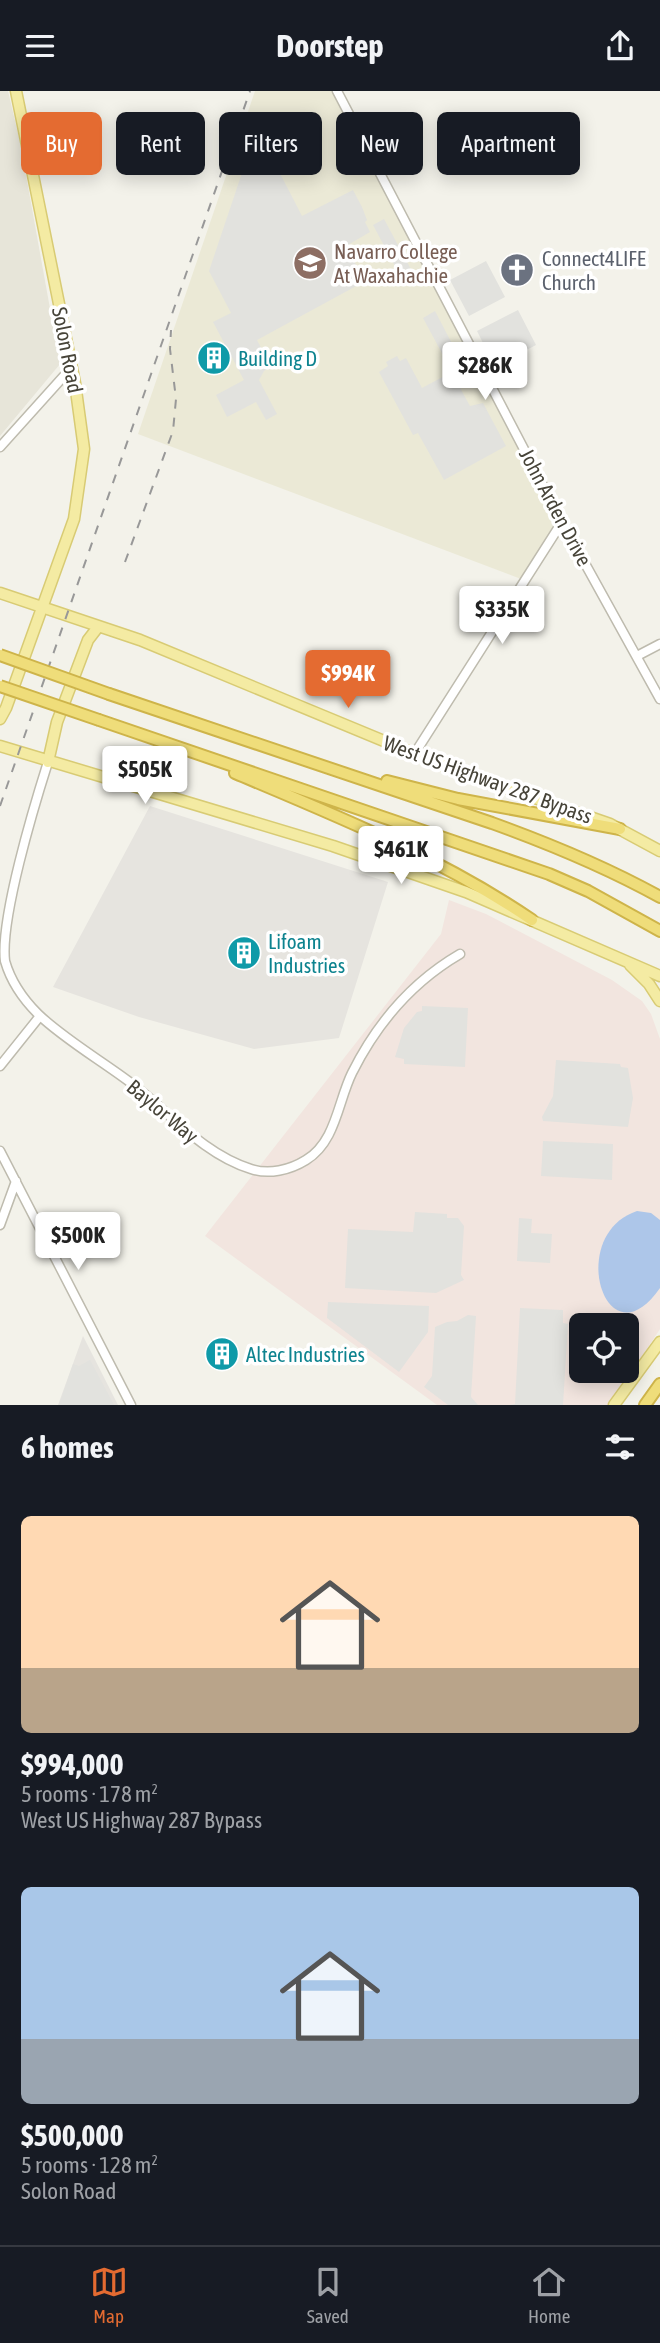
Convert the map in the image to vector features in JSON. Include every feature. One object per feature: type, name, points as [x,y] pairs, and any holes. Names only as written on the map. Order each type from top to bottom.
[{"type":"highway","points":[[0,655],[553,845],[660,897]]},
{"type":"highway","points":[[0,686],[549,874],[588,891],[660,931]]},
{"type":"highway","points":[[291,756],[458,799],[620,829]]},
{"type":"highway","points":[[216,760],[230,771],[431,861],[498,897],[532,920]]},
{"type":"highway","points":[[645,1405],[660,1384]]},
{"type":"main road","name":"Solon Road","points":[[0,719],[74,519],[84,438],[16,91]]},
{"type":"main road","name":"West US Highway 287 Bypass","points":[[0,593],[140,640],[470,776],[620,829],[660,851]]},
{"type":"main road","points":[[48,762],[57,722],[88,641],[98,627]]},
{"type":"main road","points":[[0,746],[333,846],[466,892],[660,975]]},
{"type":"main road","points":[[624,960],[649,984],[660,1001]]},
{"type":"main road","points":[[614,1405],[660,1342]]},
{"type":"street","name":"John Arden Drive","points":[[337,91],[562,522],[660,699]]},
{"type":"street","points":[[0,447],[72,367]]},
{"type":"street","points":[[415,754],[562,522]]},
{"type":"street","points":[[637,656],[660,643]]},
{"type":"street","name":"Baylor Way","points":[[48,762],[4,914],[4,958],[11,979],[40,1016],[158,1104],[204,1145],[251,1170],[288,1169],[309,1159],[331,1131],[350,1077],[378,1028],[410,991],[436,969],[460,954]]},
{"type":"street","points":[[0,1066],[40,1016]]},
{"type":"street","points":[[0,1151],[131,1405]]},
{"type":"street","points":[[0,1225],[16,1181]]},
{"type":"shaded area","points":[[0,91],[8,91],[21,148],[21,175],[26,175],[60,364],[0,436]]},
{"type":"shaded area","name":"Navarro College At Waxahachie","points":[[255,91],[333,91],[344,112],[336,112],[336,175],[377,175],[554,509],[553,528],[521,579],[138,434],[226,175],[322,175],[322,112],[248,112]]},
{"type":"shaded area","points":[[241,175],[281,175],[302,216],[353,190],[367,220],[365,222],[370,232],[346,246],[362,276],[357,280],[360,284],[257,340],[271,367],[264,371],[259,380],[277,414],[266,420],[256,402],[227,417],[216,395],[244,380],[213,322],[231,313],[209,271]]},
{"type":"shaded area","points":[[384,219],[414,275],[403,281],[373,225]]},
{"type":"shaded area","points":[[486,261],[505,297],[469,316],[450,280]]},
{"type":"shaded area","points":[[518,310],[536,345],[496,366],[488,351],[490,345],[485,347],[477,331]]},
{"type":"shaded area","points":[[435,311],[472,382],[459,386],[470,406],[483,403],[506,446],[444,480],[418,433],[413,435],[379,372],[388,366],[386,362],[397,356],[400,361],[406,358],[422,388],[452,372],[423,318]]},
{"type":"shaded area","points":[[150,806],[388,882],[339,1038],[254,1049],[139,1017],[53,987]]},
{"type":"shaded area","points":[[449,900],[486,914],[612,980],[642,1001],[651,1014],[660,1039],[660,1329],[639,1361],[639,1313],[569,1313],[569,1383],[624,1383],[610,1405],[437,1405],[205,1236],[441,934]]},
{"type":"shaded area","points":[[422,1006],[468,1008],[465,1067],[404,1064],[404,1059],[395,1057],[404,1028],[417,1012],[422,1011]]},
{"type":"shaded area","points":[[556,1060],[620,1064],[621,1067],[628,1068],[633,1098],[628,1127],[543,1121],[542,1117],[553,1096]]},
{"type":"shaded area","points":[[543,1141],[613,1144],[612,1180],[541,1176]]},
{"type":"shaded area","points":[[415,1212],[447,1214],[447,1218],[458,1218],[464,1226],[461,1275],[464,1280],[436,1293],[345,1288],[348,1229],[413,1232]]},
{"type":"shaded area","points":[[519,1218],[532,1219],[531,1233],[552,1234],[550,1263],[517,1261]]},
{"type":"shaded area","points":[[328,1302],[429,1306],[428,1332],[399,1372],[327,1318]]},
{"type":"shaded area","points":[[520,1308],[563,1310],[563,1323],[568,1324],[563,1405],[509,1405],[515,1404]]},
{"type":"shaded area","points":[[468,1315],[476,1316],[471,1397],[478,1405],[448,1405],[424,1387],[432,1376],[435,1327]]},
{"type":"shaded area","points":[[83,1336],[118,1405],[58,1405]]},
{"type":"shaded area","points":[[90,1360],[114,1405],[59,1405],[73,1364],[79,1366]]},
{"type":"water","points":[[637,1211],[651,1213],[660,1220],[660,1288],[641,1308],[624,1312],[610,1304],[601,1288],[598,1266],[603,1244],[615,1224]]},
{"type":"railway","points":[[0,806],[250,91]]},
{"type":"railway","points":[[125,562],[173,431],[176,399],[170,349],[171,330]]},
{"type":"place","name":"Navarro College At Waxahachie","points":[[310,263]]},
{"type":"place","name":"Connect4LIFE Church","points":[[517,270]]},
{"type":"place","name":"Building D","points":[[214,358]]},
{"type":"place","name":"Lifoam Industries","points":[[244,953]]},
{"type":"place","name":"Altec Industries","points":[[222,1354]]}]
